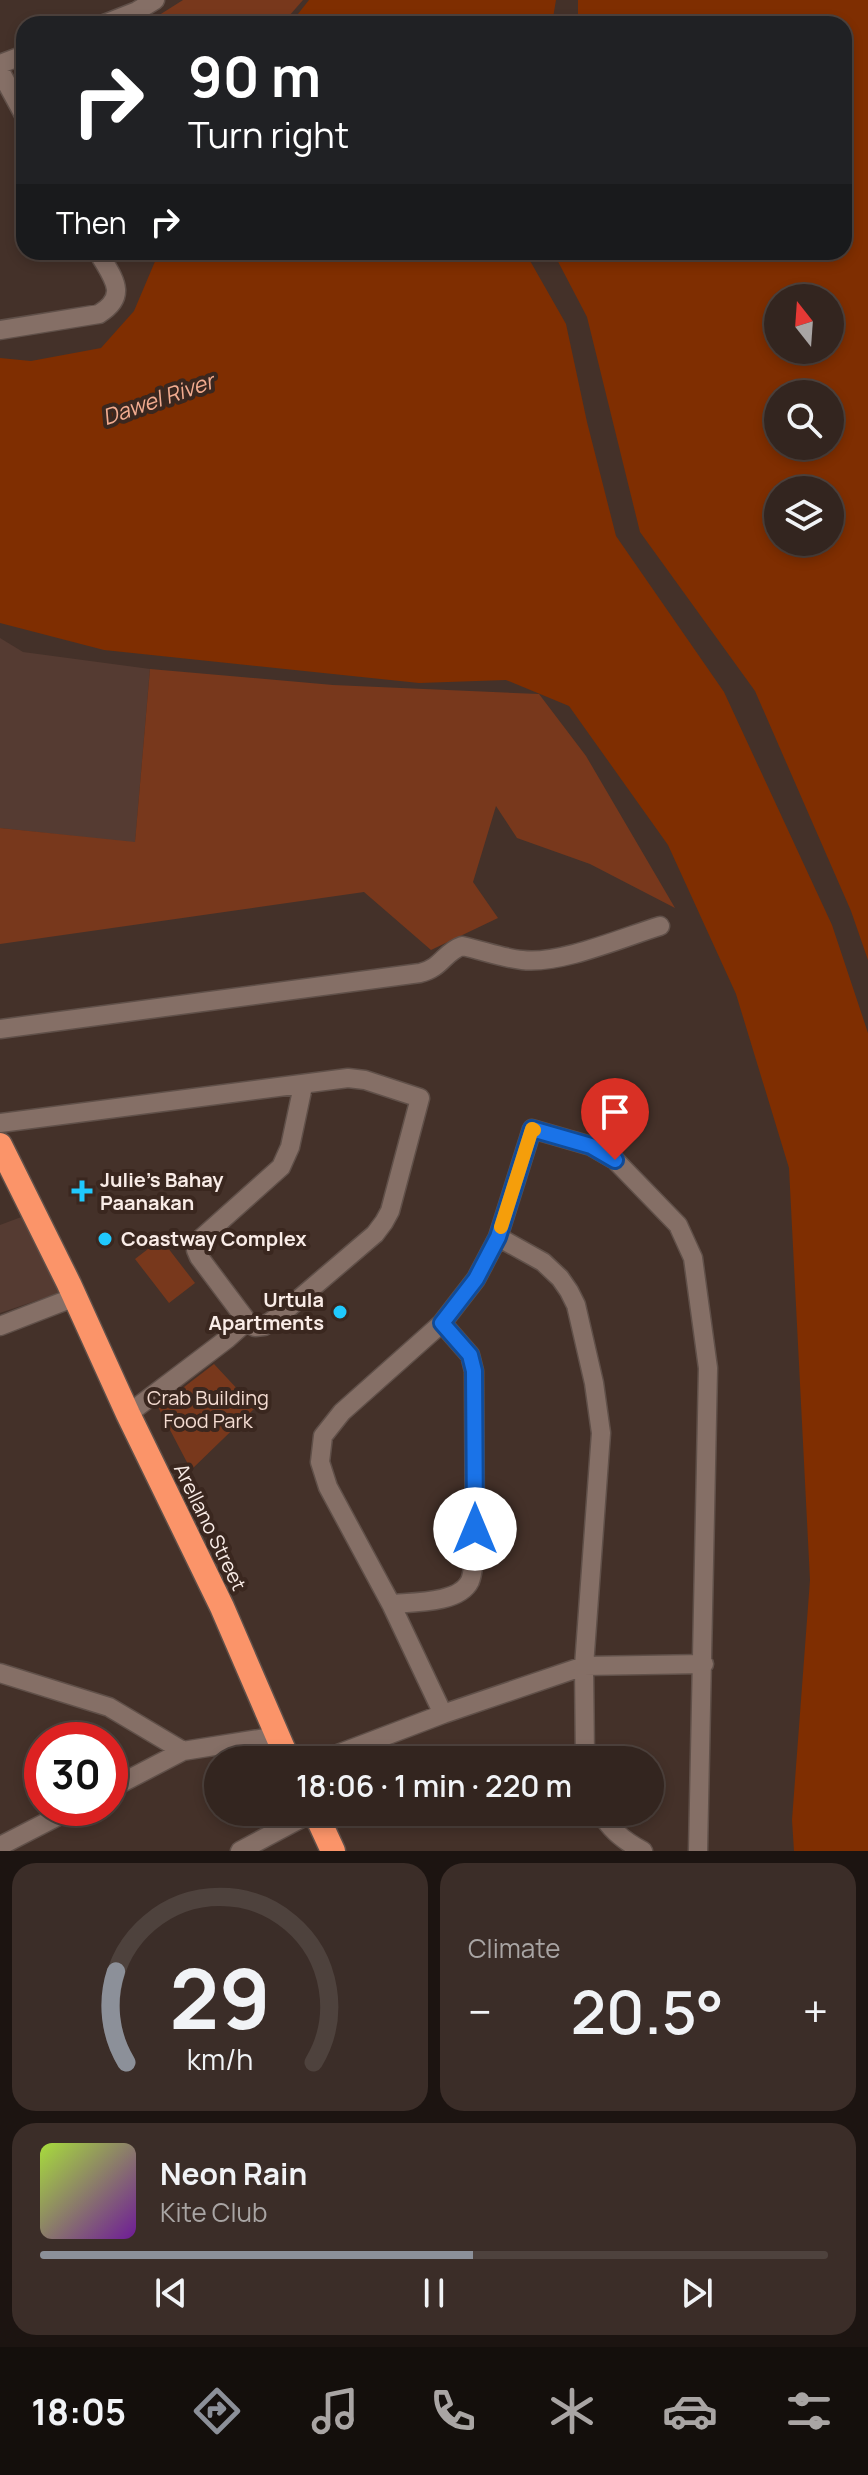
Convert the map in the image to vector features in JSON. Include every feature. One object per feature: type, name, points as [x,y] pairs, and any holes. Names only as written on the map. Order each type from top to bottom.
[{"type":"highway","name":"Arellano Street","points":[[0,1145],[222,1607],[282,1746]]},
{"type":"highway","points":[[321,1826],[333,1851]]},
{"type":"street","points":[[124,16],[155,0]]},
{"type":"street","points":[[0,71],[16,100]]},
{"type":"street","points":[[1,327],[99,314],[112,306],[117,296],[115,282],[103,260]]},
{"type":"street","points":[[0,1029],[420,973],[433,970],[462,946],[534,961],[660,926]]},
{"type":"street","points":[[0,1123],[348,1078],[365,1080],[420,1098],[390,1211],[384,1222],[375,1234],[264,1326],[255,1327],[247,1321],[199,1257],[196,1243],[281,1167],[290,1147],[303,1086]]},
{"type":"street","points":[[443,1714],[391,1604],[328,1487],[320,1462],[323,1436],[342,1412],[442,1323],[476,1279],[498,1237],[532,1129],[591,1146],[615,1160],[678,1225],[693,1258],[708,1368],[698,1851]]},
{"type":"street","points":[[498,1237],[543,1262],[569,1291],[576,1305],[594,1383],[601,1433],[584,1666],[585,1746]]},
{"type":"street","points":[[0,1326],[75,1297]]},
{"type":"street","points":[[128,1414],[247,1321]]},
{"type":"street","points":[[391,1604],[444,1599],[461,1591],[470,1582],[475,1555],[474,1371],[470,1355],[442,1323]]},
{"type":"street","points":[[359,1746],[584,1666],[704,1664]]},
{"type":"street","points":[[0,1673],[109,1707],[183,1751]]},
{"type":"street","points":[[128,1780],[183,1751],[278,1736]]},
{"type":"street","points":[[0,1846],[39,1826]]},
{"type":"street","points":[[240,1851],[287,1826]]},
{"type":"street","points":[[610,1826],[626,1842],[643,1851]]},
{"type":"shaded area","points":[[0,638],[23,652],[150,669],[135,843],[0,828]]},
{"type":"shaded area","points":[[32,1213],[62,1292],[0,1313],[0,1225]]},
{"type":"green space","points":[[183,0],[303,0],[289,16],[158,16]]},
{"type":"green space","points":[[150,669],[333,685],[539,694],[586,756],[675,908],[590,864],[517,838],[496,806],[473,882],[498,918],[431,950],[364,892],[0,944],[0,828],[135,842]]},
{"type":"green space","points":[[161,1239],[195,1283],[169,1303],[135,1259]]},
{"type":"green space","name":"Crab Building Food Park","points":[[214,1364],[255,1408],[191,1470],[158,1407]]},
{"type":"water","points":[[309,0],[556,0],[553,16],[296,16]]},
{"type":"water","points":[[578,0],[868,0],[868,960],[851,911],[755,691],[640,532],[587,317],[557,260],[852,260],[852,16],[578,16]]},
{"type":"water","name":"Dawel River","points":[[156,260],[530,260],[566,324],[616,536],[724,692],[832,925],[868,1033],[868,1851],[794,1851],[792,1820],[810,1580],[789,1168],[736,994],[668,845],[569,706],[506,680],[419,683],[104,650],[0,623],[0,358],[31,361],[101,348],[134,311]]},
{"type":"slow traffic","points":[[501,1227],[534,1130]]},
{"type":"place","name":"Julie's Bahay Paanakan","points":[[82,1191]]},
{"type":"place","name":"Coastway Complex","points":[[105,1239]]},
{"type":"place","name":"Urtula Apartments","points":[[340,1312]]},
{"type":"route","points":[[475,1529],[474,1371],[470,1355],[442,1323],[476,1279],[498,1237],[532,1129],[591,1146],[615,1160]]}]
